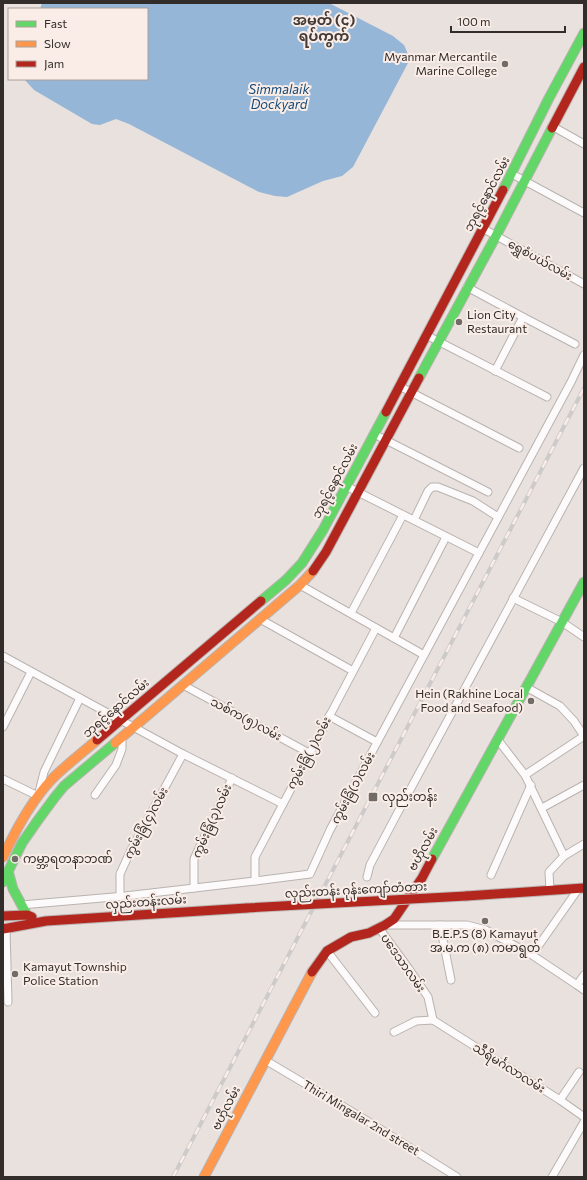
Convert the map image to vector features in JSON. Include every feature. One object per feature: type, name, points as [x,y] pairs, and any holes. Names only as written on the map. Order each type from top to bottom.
[{"type":"main road","name":"ဘုရင့်နောင်လမ်း","points":[[3,858],[15,831],[38,796],[54,778],[168,679],[286,580],[302,563],[323,530],[512,174],[549,98],[584,33]]},
{"type":"main road","points":[[3,882],[27,835],[49,803],[64,786],[262,617],[313,571],[326,552],[385,440],[412,393],[467,287],[496,236],[552,126],[581,80],[584,67]]},
{"type":"main road","name":"ဗဟိုလမ်း","points":[[204,1177],[311,973],[327,951],[351,937],[369,933],[394,919],[422,878],[584,582]]},
{"type":"main road","points":[[256,605],[262,617]]},
{"type":"main road","points":[[211,643],[220,653]]},
{"type":"main road","points":[[168,679],[180,687]]},
{"type":"main road","points":[[8,871],[13,889],[27,915]]},
{"type":"main road","name":"လှည်းတန်း ဂုန်းကျော်တံတား","points":[[247,908],[581,888]]},
{"type":"main road","name":"လှည်းတန်းလမ်း","points":[[5,929],[46,921],[247,908]]},
{"type":"main road","name":"လှည်းတန်းလမ်း","points":[[3,916],[27,915],[46,921]]},
{"type":"street","points":[[552,126],[584,144]]},
{"type":"street","points":[[527,144],[541,150]]},
{"type":"street","points":[[512,174],[584,213]]},
{"type":"street","name":"ရွှေစံပယ်လမ်း","points":[[482,228],[584,284]]},
{"type":"street","points":[[467,287],[575,344]]},
{"type":"street","points":[[495,371],[523,317]]},
{"type":"street","points":[[426,335],[547,397]]},
{"type":"street","name":"ကွမ်းခြံ(၁)လမ်း","points":[[255,881],[310,874],[330,830],[584,356]]},
{"type":"street","points":[[399,386],[519,448]]},
{"type":"street","points":[[374,434],[488,492]]},
{"type":"street","points":[[367,877],[374,859],[584,468]]},
{"type":"street","points":[[346,486],[479,553]]},
{"type":"street","points":[[414,520],[428,491],[432,487],[438,487],[473,501],[498,517]]},
{"type":"street","points":[[351,613],[404,515]]},
{"type":"street","points":[[394,638],[446,537]]},
{"type":"street","points":[[300,584],[424,655]]},
{"type":"street","points":[[514,598],[562,622],[584,637]]},
{"type":"street","points":[[262,617],[353,671]]},
{"type":"street","name":"ကွမ်းခြံ(၂)လမ်း","points":[[255,881],[255,858],[282,804],[376,628]]},
{"type":"street","points":[[3,656],[183,754],[282,804]]},
{"type":"street","points":[[3,727],[31,672]]},
{"type":"street","name":"သစ်က(၅)လမ်း","points":[[180,687],[309,753]]},
{"type":"street","points":[[525,776],[584,736],[574,721],[560,706],[526,687]]},
{"type":"street","points":[[3,779],[38,796],[44,772],[80,698]]},
{"type":"street","points":[[329,716],[377,742]]},
{"type":"street","points":[[95,795],[116,765],[122,749],[122,737]]},
{"type":"street","points":[[498,740],[531,785],[564,856]]},
{"type":"street","name":"ကွမ်းခြံ(၄)လမ်း","points":[[120,896],[120,874],[130,852],[183,754]]},
{"type":"street","name":"ကွမ်းခြံ(၃)လမ်း","points":[[194,888],[194,859],[232,778]]},
{"type":"street","points":[[491,874],[531,785]]},
{"type":"street","points":[[542,808],[584,785]]},
{"type":"street","points":[[550,890],[549,872],[564,856],[584,844]]},
{"type":"street","points":[[21,905],[255,881]]},
{"type":"street","points":[[532,955],[581,888]]},
{"type":"street","points":[[382,927],[440,925],[472,926],[486,930],[532,955],[584,990]]},
{"type":"street","points":[[440,925],[451,980]]},
{"type":"street","name":"ပဒေသာလမ်း","points":[[382,927],[428,997],[433,1020]]},
{"type":"street","points":[[5,929],[8,1002]]},
{"type":"street","points":[[327,951],[375,1013]]},
{"type":"street","points":[[578,985],[584,975]]},
{"type":"street","points":[[394,1032],[416,1021],[433,1020]]},
{"type":"street","name":"သီရိမင်္ဂလာလမ်း","points":[[433,1020],[560,1100],[584,1117]]},
{"type":"street","name":"Thiri Mingalar 2nd street","points":[[265,1060],[354,1112],[457,1177]]},
{"type":"street","points":[[560,1100],[579,1072]]},
{"type":"street","points":[[552,1177],[584,1122]]},
{"type":"water","name":"Simmalaik Dockyard","points":[[42,3],[329,3],[393,36],[404,45],[408,54],[408,63],[353,167],[342,176],[323,181],[287,197],[275,196],[259,192],[129,124],[116,119],[100,125],[92,124],[34,90],[25,80],[148,80],[148,8],[40,8]]},
{"type":"railway","points":[[173,1177],[584,388]]},
{"type":"traffic: fast","points":[[503,190],[549,98],[584,33]]},
{"type":"traffic: fast","points":[[419,378],[496,236],[552,128]]},
{"type":"traffic: fast","points":[[261,601],[286,580],[302,563],[323,530],[386,412]]},
{"type":"traffic: fast","points":[[432,859],[584,582]]},
{"type":"traffic: fast","points":[[3,882],[22,843],[55,797],[64,786],[115,743]]},
{"type":"traffic: fast","points":[[8,871],[13,889],[27,915]]},
{"type":"traffic: slow","points":[[115,743],[300,585],[313,571]]},
{"type":"traffic: slow","points":[[3,857],[24,816],[44,788],[63,769],[97,740]]},
{"type":"traffic: slow","points":[[204,1177],[312,972]]},
{"type":"traffic: jam","points":[[552,128],[584,67]]},
{"type":"traffic: jam","points":[[386,412],[503,190]]},
{"type":"traffic: jam","points":[[313,571],[326,552],[419,378]]},
{"type":"traffic: jam","points":[[97,740],[261,601]]},
{"type":"traffic: jam","points":[[312,972],[327,951],[351,937],[369,933],[394,919],[422,878],[432,859]]},
{"type":"traffic: jam","points":[[466,896],[584,888]]},
{"type":"traffic: jam","points":[[247,908],[466,896]]},
{"type":"traffic: jam","points":[[3,929],[46,921],[247,908]]},
{"type":"traffic: jam","points":[[3,916],[27,915],[32,917]]},
{"type":"place","name":"Myanmar Mercantile Marine College","points":[[505,64]]},
{"type":"place","name":"Lion City Restaurant","points":[[459,322]]},
{"type":"place","name":"Hein (Rakhine Local Food and Seafood)","points":[[531,701]]},
{"type":"place","name":"လှည်းတန်း","points":[[373,797]]},
{"type":"place","name":"ကမ္ဘာ့ရတနာဘဏ်","points":[[15,859]]},
{"type":"place","name":"B.E.P.S (8) Kamayut အ.မ.က (၈) ကမာရွတ်","points":[[485,921]]},
{"type":"place","name":"Kamayut Township Police Station","points":[[15,974]]},
{"type":"district","name":"အမှတ် (၄) ရပ်ကွက်","points":[[324,28]]}]
